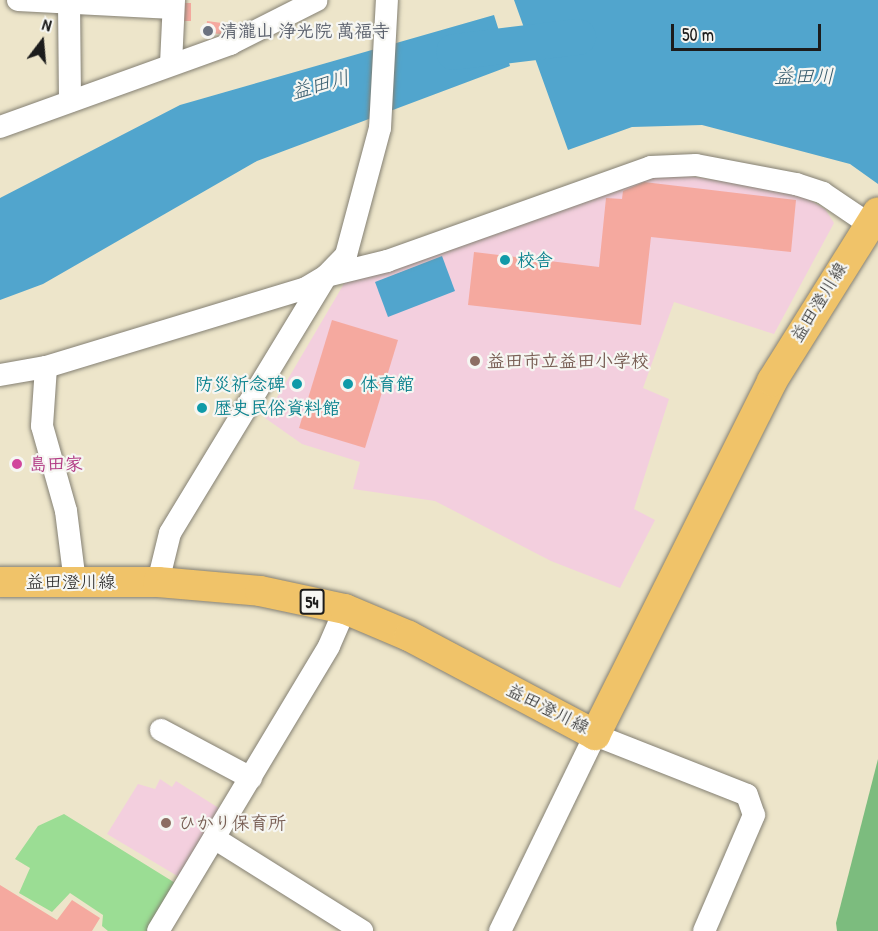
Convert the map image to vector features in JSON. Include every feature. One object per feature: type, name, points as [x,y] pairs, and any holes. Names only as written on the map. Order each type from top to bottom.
[{"type":"main road","name":"益田澄川線","points":[[0,582],[158,582],[260,591],[345,609],[409,636],[595,735],[772,381],[874,218]]},
{"type":"street","points":[[18,0],[173,4],[171,64]]},
{"type":"street","points":[[0,127],[230,44],[317,0]]},
{"type":"street","points":[[69,3],[70,101]]},
{"type":"street","points":[[158,582],[170,533],[326,276],[346,255],[366,193],[380,128],[387,6]]},
{"type":"street","points":[[0,375],[46,367],[306,288],[326,276],[387,261],[651,167],[707,166],[796,184],[823,193],[874,218]]},
{"type":"street","points":[[46,367],[42,426],[66,511],[75,582]]},
{"type":"street","points":[[158,931],[329,646],[345,609]]},
{"type":"street","points":[[161,730],[251,778]]},
{"type":"street","points":[[500,931],[595,735],[747,795],[754,815],[704,931]]},
{"type":"street","points":[[214,838],[362,931]]},
{"type":"shaded area","name":"益田市立益田小学校","points":[[690,176],[798,193],[825,209],[834,223],[774,334],[674,302],[643,388],[669,399],[634,509],[655,520],[620,588],[551,561],[435,501],[353,489],[360,462],[302,444],[265,418],[345,282],[639,177]]},
{"type":"shaded area","name":"ひかり保育所","points":[[160,779],[172,787],[176,781],[225,812],[184,880],[107,834],[138,784],[155,789]]},
{"type":"green space","points":[[878,759],[878,931],[837,931],[836,923]]},
{"type":"green space","points":[[64,814],[180,886],[150,931],[108,931],[102,926],[103,915],[70,893],[52,912],[19,893],[30,868],[15,859],[38,826]]},
{"type":"water","name":"益田川","points":[[514,0],[878,0],[878,184],[850,164],[702,125],[632,127],[568,150]]},
{"type":"water","name":"益田川","points":[[494,15],[510,66],[257,161],[43,284],[0,300],[0,198],[180,105]]},
{"type":"water","points":[[442,256],[455,291],[388,317],[375,282]]},
{"type":"building","points":[[181,3],[191,3],[191,21],[180,21]]},
{"type":"building","points":[[207,21],[222,23],[221,34],[206,33]]},
{"type":"building","name":"校舎","points":[[644,182],[796,200],[791,252],[651,237],[641,325],[468,305],[474,252],[599,267],[606,198],[622,199],[623,191]]},
{"type":"building","name":"体育館","points":[[332,320],[398,340],[365,448],[299,428]]},
{"type":"building","points":[[0,885],[57,920],[72,900],[100,918],[92,931],[0,931]]},
{"type":"waterway","name":"益田川","points":[[454,52],[578,37]]},
{"type":"place","name":"清瀧山 浄光院 萬福寺","points":[[208,31]]},
{"type":"place","name":"校舎","points":[[505,260]]},
{"type":"place","name":"益田市立益田小学校","points":[[475,361]]},
{"type":"place","name":"防災祈念碑","points":[[297,384]]},
{"type":"place","name":"体育館","points":[[348,384]]},
{"type":"place","name":"歴史民俗資料館","points":[[202,408]]},
{"type":"place","name":"島田家","points":[[17,464]]},
{"type":"place","name":"ひかり保育所","points":[[166,823]]}]
